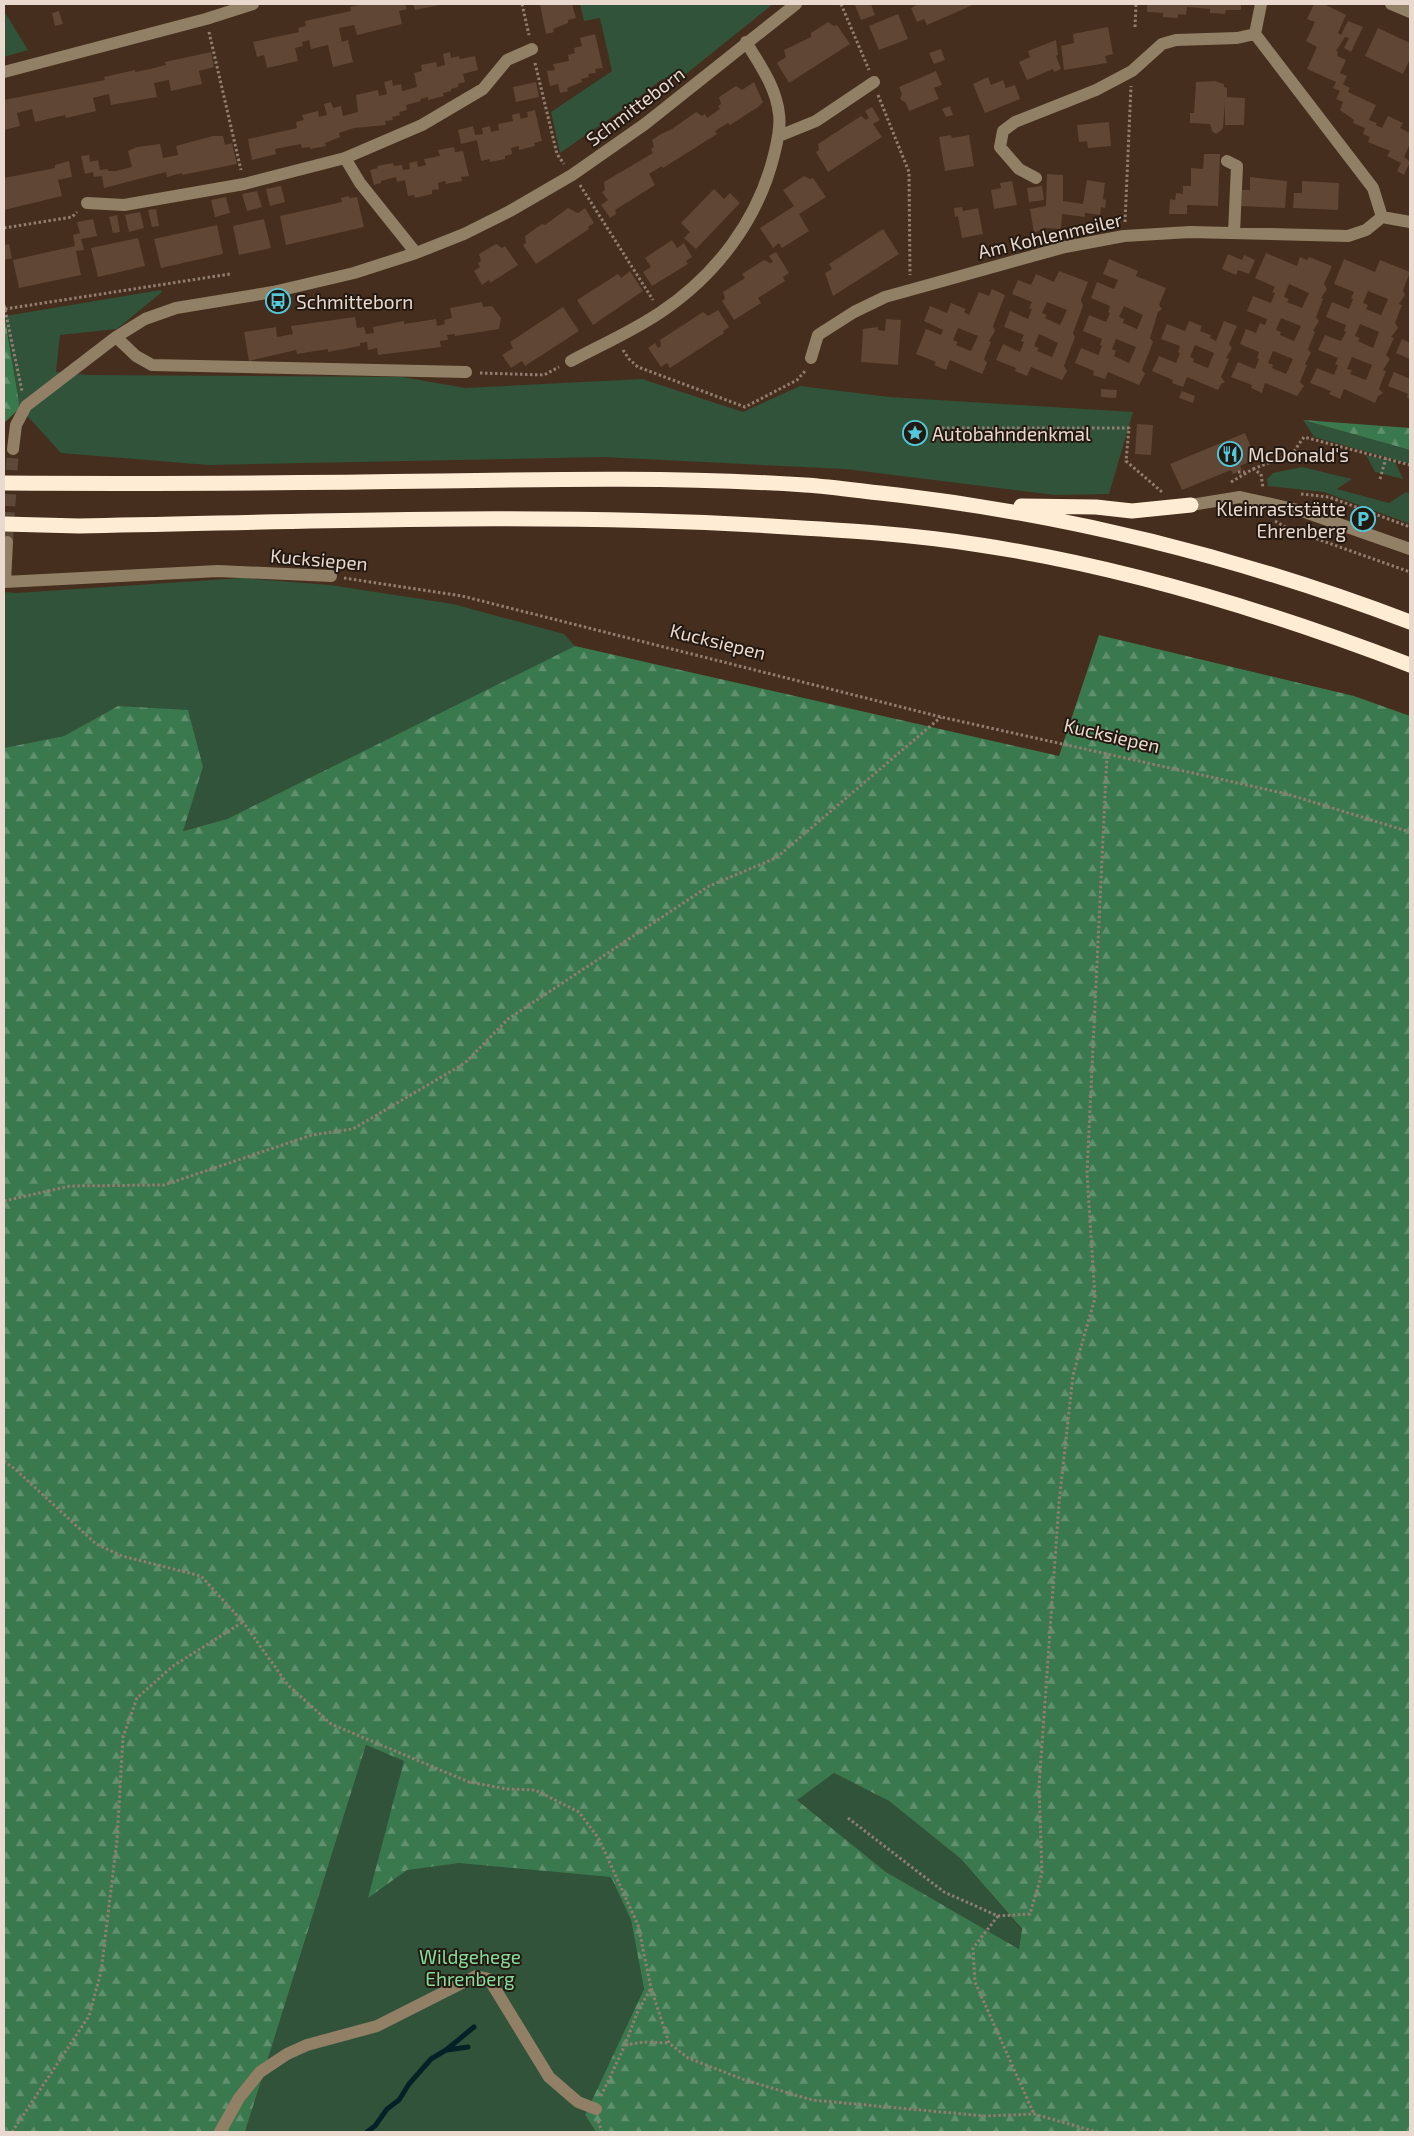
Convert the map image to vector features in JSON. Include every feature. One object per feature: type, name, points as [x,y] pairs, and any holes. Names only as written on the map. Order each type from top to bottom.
[{"type":"highway","points":[[4,483],[148,484],[651,478],[808,485],[977,505],[1065,521],[1232,561],[1353,600],[1410,622]]},
{"type":"highway","points":[[977,505],[1096,507],[1132,512],[1191,505]]},
{"type":"highway","points":[[4,524],[79,526],[575,518],[674,520],[853,531],[980,545],[1104,569],[1227,603],[1410,665]]},
{"type":"street","points":[[4,72],[206,19],[253,4]]},
{"type":"street","name":"Schmitteborn","points":[[13,449],[16,425],[26,406],[116,337],[145,319],[176,308],[282,290],[354,274],[464,234],[510,211],[572,175],[645,124],[796,4]]},
{"type":"street","points":[[1261,4],[1255,34],[1373,188],[1382,217],[1410,222]]},
{"type":"street","points":[[1392,4],[1410,12]]},
{"type":"street","points":[[1036,178],[1019,169],[1000,147],[1003,131],[1015,122],[1096,90],[1132,72],[1162,44],[1176,40],[1237,38],[1255,34]]},
{"type":"street","points":[[571,361],[660,313],[697,285],[725,255],[751,215],[770,172],[779,136],[779,115],[776,98],[769,79],[746,42]]},
{"type":"street","points":[[87,202],[124,206],[244,184],[345,158],[422,125],[482,89],[507,60],[532,49]]},
{"type":"street","points":[[779,136],[816,122],[874,82]]},
{"type":"street","points":[[345,158],[360,183],[416,253]]},
{"type":"street","points":[[1227,161],[1237,166],[1234,233]]},
{"type":"street","name":"Am Kohlenmeiler","points":[[811,358],[818,335],[854,312],[884,297],[910,288],[1065,247],[1124,236],[1190,232],[1348,236],[1366,230],[1382,217]]},
{"type":"street","points":[[116,337],[136,356],[152,366],[466,372]]},
{"type":"street","points":[[1191,505],[1240,497],[1302,511],[1410,549]]},
{"type":"street","points":[[5,582],[7,542]]},
{"type":"street","name":"Kucksiepen","points":[[5,582],[218,571],[331,576]]},
{"type":"street","points":[[220,2132],[240,2098],[260,2072],[287,2054],[307,2045],[376,2026],[476,1976],[489,1979],[548,2077],[578,2102],[596,2109]]},
{"type":"path","points":[[522,4],[526,19]]},
{"type":"path","points":[[842,4],[909,172],[910,288]]},
{"type":"path","points":[[1135,27],[1136,4]]},
{"type":"path","points":[[206,19],[244,184]]},
{"type":"path","points":[[536,67],[557,154]]},
{"type":"path","points":[[1124,236],[1132,72]]},
{"type":"path","points":[[590,200],[660,313]]},
{"type":"path","points":[[4,228],[72,217],[87,202]]},
{"type":"path","points":[[26,406],[4,307],[230,274]]},
{"type":"path","points":[[616,336],[628,359],[638,367],[745,407],[797,380],[804,374],[811,358]]},
{"type":"path","points":[[466,372],[544,375],[571,361]]},
{"type":"path","points":[[937,428],[1129,428],[1126,461],[1166,495]]},
{"type":"path","points":[[1238,472],[1242,474],[1292,454],[1304,438],[1410,465]]},
{"type":"path","points":[[1380,479],[1386,458]]},
{"type":"path","points":[[1223,484],[1232,482],[1253,469]]},
{"type":"path","points":[[1253,469],[1261,474],[1262,490],[1271,490]]},
{"type":"path","points":[[1299,494],[1329,497],[1410,527]]},
{"type":"path","points":[[1273,520],[1289,529],[1410,572]]},
{"type":"path","name":"Kucksiepen","points":[[331,576],[462,596],[941,716],[1287,794],[1410,832]]},
{"type":"path","points":[[4,1201],[70,1186],[164,1185],[312,1135],[353,1129],[465,1063],[508,1019],[709,886],[776,858],[941,716]]},
{"type":"path","points":[[848,1818],[944,1892],[998,1916],[1030,1914],[1042,1872],[1039,1787],[1059,1503],[1073,1376],[1095,1298],[1087,1174],[1107,754]]},
{"type":"path","points":[[4,1461],[96,1544],[122,1556],[201,1576],[243,1622],[288,1685],[331,1724],[469,1782],[535,1790],[579,1812],[600,1839],[638,1925],[651,1988],[669,2043],[688,2058],[745,2080],[812,2100],[985,2116],[1034,2114],[1097,2132]]},
{"type":"path","points":[[12,2132],[89,2016],[101,1972],[117,1840],[123,1737],[137,1698],[173,1666],[243,1622]]},
{"type":"path","points":[[998,1916],[973,1948],[975,1982],[1034,2114]]},
{"type":"path","points":[[602,2132],[596,2109],[637,2013],[651,1988]]},
{"type":"path","points":[[625,2044],[644,2042],[669,2043]]},
{"type":"green space","points":[[580,4],[773,4],[681,78],[662,79],[629,105],[560,153],[551,112],[612,71],[600,18],[584,21]]},
{"type":"green space","points":[[4,11],[28,50],[4,57]]},
{"type":"green space","points":[[161,290],[162,292],[117,329],[60,335],[56,372],[88,375],[402,377],[465,388],[642,379],[743,412],[800,386],[889,397],[1133,412],[1109,494],[1055,495],[845,469],[603,457],[208,465],[61,453],[20,408],[5,316]]},
{"type":"green space","points":[[4,313],[20,408],[4,423]]},
{"type":"green space","points":[[1303,420],[1410,450],[1410,464],[1314,437]]},
{"type":"green space","points":[[1303,420],[1410,428],[1410,450]]},
{"type":"green space","points":[[1366,455],[1395,462],[1403,479],[1375,472]]},
{"type":"green space","points":[[1302,467],[1352,479],[1337,489],[1389,503],[1406,492],[1410,493],[1410,524],[1324,492],[1268,486],[1267,479],[1273,473]]},
{"type":"green space","points":[[242,578],[330,585],[453,604],[564,634],[575,646],[227,819],[182,831],[203,767],[118,706],[64,736],[4,748],[4,592],[16,593]]},
{"type":"green space","points":[[1099,635],[1354,696],[1410,716],[1410,2132],[596,2132],[585,2115],[644,1989],[631,1920],[611,1877],[459,1863],[407,1870],[368,1898],[404,1761],[366,1745],[245,2132],[4,2132],[4,748],[64,736],[118,706],[188,710],[203,767],[183,831],[227,819],[575,646],[1059,756]],"holes":[[[834,1773],[889,1801],[961,1859],[1022,1929],[1019,1949],[886,1872],[797,1800]]]},
{"type":"green space","name":"Wildgehege Ehrenberg","points":[[366,1745],[458,1783],[611,1877],[631,1920],[644,1989],[585,2115],[596,2132],[245,2132]]},
{"type":"green space","points":[[834,1773],[889,1801],[961,1859],[1022,1930],[1019,1949],[886,1872],[796,1799]]},
{"type":"building","points":[[363,4],[405,4],[407,9],[399,11],[402,24],[357,35],[354,25],[339,28],[342,42],[348,40],[353,62],[333,67],[328,45],[311,49],[309,40],[302,42],[303,46],[295,48],[298,61],[267,68],[264,55],[257,57],[253,42],[299,32],[298,28],[306,26],[305,21],[351,11],[350,7]]},
{"type":"building","points":[[413,4],[440,4],[440,5],[415,10]]},
{"type":"building","points":[[572,4],[576,18],[568,20],[568,23],[553,29],[554,32],[546,34],[540,5]]},
{"type":"building","points":[[871,4],[875,15],[861,20],[855,5]]},
{"type":"building","points":[[918,4],[975,4],[927,25],[924,19],[917,22],[911,8]]},
{"type":"building","points":[[1147,4],[1241,4],[1241,10],[1226,10],[1225,14],[1210,13],[1210,9],[1187,7],[1186,15],[1178,14],[1178,18],[1163,17],[1163,13],[1147,12]]},
{"type":"building","points":[[1314,4],[1324,4],[1346,15],[1338,33],[1341,35],[1348,21],[1363,27],[1351,52],[1344,48],[1349,38],[1345,37],[1336,51],[1338,52],[1337,56],[1346,60],[1340,73],[1347,76],[1343,84],[1350,88],[1348,92],[1376,105],[1369,120],[1377,123],[1376,125],[1382,128],[1388,116],[1403,123],[1400,128],[1410,133],[1410,144],[1404,157],[1410,162],[1404,175],[1397,171],[1401,163],[1387,156],[1390,151],[1368,142],[1370,137],[1363,134],[1365,128],[1353,123],[1354,120],[1340,110],[1343,102],[1336,99],[1340,91],[1333,88],[1336,82],[1307,69],[1317,47],[1306,41],[1315,22],[1307,19]]},
{"type":"building","points":[[59,11],[63,24],[55,26],[52,13]]},
{"type":"building","points":[[898,14],[908,39],[879,50],[869,26]]},
{"type":"building","points":[[828,22],[834,26],[837,25],[850,44],[789,83],[777,63],[786,57],[784,50],[811,37],[811,33]]},
{"type":"building","points":[[1108,27],[1113,54],[1105,56],[1107,63],[1064,70],[1061,46],[1074,43],[1073,34]]},
{"type":"building","points":[[1378,28],[1410,43],[1410,59],[1403,74],[1365,56]]},
{"type":"building","points":[[595,34],[603,68],[595,69],[596,73],[588,74],[589,77],[581,79],[582,82],[567,88],[568,91],[560,93],[558,84],[550,86],[547,71],[555,70],[553,64],[569,61],[568,55],[575,53],[574,48],[582,46],[580,38]]},
{"type":"building","points":[[1056,40],[1058,55],[1056,56],[1061,69],[1054,72],[1053,69],[1027,80],[1019,62],[1030,57],[1028,51]]},
{"type":"building","points":[[941,49],[945,60],[934,64],[929,53]]},
{"type":"building","points":[[211,52],[214,67],[199,71],[202,84],[171,91],[169,80],[154,83],[157,97],[111,105],[109,94],[93,98],[96,111],[66,118],[65,115],[35,122],[32,109],[17,113],[20,126],[4,130],[4,100],[105,80],[104,77],[135,70],[135,72],[150,69],[166,65],[165,62]]},
{"type":"building","points":[[450,52],[451,58],[459,56],[460,59],[475,56],[478,70],[463,74],[465,82],[458,84],[458,87],[451,89],[451,91],[443,93],[444,96],[428,100],[428,97],[406,105],[407,110],[399,112],[400,115],[392,117],[393,120],[385,121],[386,125],[354,128],[339,133],[340,137],[325,143],[326,146],[310,149],[310,147],[302,148],[301,144],[275,149],[276,154],[252,160],[248,139],[297,128],[296,122],[304,120],[302,115],[318,111],[319,117],[327,115],[324,104],[331,102],[333,108],[341,106],[343,116],[358,112],[356,95],[378,90],[379,96],[387,94],[384,82],[392,80],[393,86],[401,84],[402,91],[417,87],[414,73],[422,71],[421,65],[436,62],[437,67],[445,65],[443,54]]},
{"type":"building","points":[[936,71],[942,85],[934,88],[939,99],[909,111],[906,103],[900,99],[902,94],[899,87]]},
{"type":"building","points":[[988,77],[991,85],[1003,80],[1006,88],[1015,85],[1020,99],[985,113],[973,84]]},
{"type":"building","points":[[1215,81],[1224,84],[1224,87],[1227,88],[1227,97],[1245,98],[1244,125],[1225,125],[1225,103],[1223,128],[1216,134],[1212,131],[1210,124],[1190,123],[1190,113],[1194,113],[1196,82]]},
{"type":"building","points":[[536,82],[539,97],[516,102],[513,87]]},
{"type":"building","points":[[754,82],[763,102],[758,107],[730,125],[728,123],[715,131],[717,134],[663,168],[662,166],[649,174],[655,185],[615,210],[616,214],[610,218],[601,205],[608,200],[602,192],[605,190],[604,182],[653,153],[651,149],[654,147],[652,140],[661,134],[672,129],[696,112],[702,116],[705,114],[707,118],[720,109],[718,106],[721,104],[719,97],[736,86],[742,90]]},
{"type":"building","points":[[950,106],[953,115],[946,117],[942,109]]},
{"type":"building","points":[[872,107],[880,120],[873,124],[882,137],[828,172],[816,152],[819,150],[818,144],[861,116],[866,120],[869,118],[865,111]]},
{"type":"building","points":[[535,110],[542,141],[534,143],[535,146],[519,150],[519,146],[511,148],[512,154],[505,156],[505,159],[490,162],[490,159],[481,161],[477,140],[461,144],[458,130],[473,126],[475,135],[483,134],[482,128],[490,126],[491,132],[499,130],[498,124],[513,121],[512,115],[519,113],[521,119],[528,117],[527,112]]},
{"type":"building","points":[[1109,122],[1111,146],[1088,148],[1087,141],[1079,142],[1077,125]]},
{"type":"building","points":[[951,135],[952,138],[969,135],[974,166],[945,171],[939,137]]},
{"type":"building","points":[[213,136],[223,136],[225,145],[232,143],[237,164],[167,177],[166,172],[104,188],[102,176],[94,177],[93,172],[85,174],[81,156],[89,155],[90,162],[98,160],[100,170],[116,171],[132,167],[128,151],[137,147],[160,144],[163,158],[178,155],[176,146]]},
{"type":"building","points":[[454,147],[455,152],[463,151],[469,176],[461,177],[462,181],[446,184],[445,181],[438,183],[439,189],[432,190],[432,194],[415,198],[414,195],[408,196],[405,180],[397,182],[396,177],[374,185],[370,170],[378,168],[377,166],[393,163],[394,166],[402,165],[403,170],[410,169],[409,163],[417,161],[418,167],[426,165],[424,159],[440,156],[438,150]]},
{"type":"building","points":[[1204,154],[1220,154],[1218,206],[1187,205],[1187,214],[1169,214],[1170,199],[1175,200],[1176,193],[1183,194],[1183,186],[1191,186],[1191,168],[1203,169]]},
{"type":"building","points":[[69,161],[72,177],[58,180],[62,196],[4,210],[4,178],[55,168],[55,165]]},
{"type":"building","points":[[1047,174],[1063,175],[1063,201],[1083,204],[1087,180],[1105,183],[1103,199],[1106,200],[1105,208],[1101,207],[1100,215],[1085,213],[1085,217],[1062,214],[1061,229],[1045,228],[1034,233],[1030,209],[1046,206]]},
{"type":"building","points":[[804,176],[810,179],[813,178],[826,197],[799,214],[809,231],[782,248],[779,243],[773,248],[760,228],[794,206],[783,190]]},
{"type":"building","points":[[1250,177],[1287,181],[1285,208],[1241,206],[1242,190],[1250,190]]},
{"type":"building","points":[[1012,181],[1017,205],[994,209],[991,190],[1001,188],[1000,183]]},
{"type":"building","points":[[1302,181],[1339,183],[1338,210],[1293,208],[1294,193],[1302,193]]},
{"type":"building","points":[[281,186],[285,202],[270,206],[266,189]]},
{"type":"building","points":[[1042,186],[1044,200],[1029,202],[1027,188]]},
{"type":"building","points":[[714,189],[724,199],[730,193],[740,203],[696,249],[684,238],[690,232],[681,223]]},
{"type":"building","points":[[257,191],[262,207],[247,211],[242,194]]},
{"type":"building","points":[[349,196],[349,198],[357,197],[364,227],[286,245],[280,216],[342,202],[341,198]]},
{"type":"building","points":[[226,197],[230,213],[215,217],[211,200]]},
{"type":"building","points":[[962,207],[963,211],[978,208],[983,234],[962,238],[958,216],[955,217],[954,208]]},
{"type":"building","points":[[568,208],[578,213],[585,208],[594,223],[588,227],[589,229],[536,264],[523,245],[526,243],[525,236],[542,224],[545,225]]},
{"type":"building","points":[[156,209],[159,226],[152,227],[148,210]]},
{"type":"building","points":[[140,212],[144,228],[129,232],[125,215]]},
{"type":"building","points":[[117,215],[120,232],[113,233],[109,217]]},
{"type":"building","points":[[93,219],[97,236],[81,239],[84,250],[76,251],[81,275],[19,288],[13,260],[75,246],[73,235],[80,233],[77,222]]},
{"type":"building","points":[[264,219],[271,248],[239,255],[233,226]]},
{"type":"building","points":[[217,225],[223,254],[161,268],[154,239]]},
{"type":"building","points":[[883,229],[899,254],[833,296],[825,273],[832,269],[829,264]]},
{"type":"building","points":[[138,238],[145,266],[98,277],[91,248]]},
{"type":"building","points":[[672,240],[677,248],[684,243],[692,257],[686,261],[688,264],[652,286],[643,272],[651,267],[645,258]]},
{"type":"building","points":[[9,244],[12,258],[4,260],[4,245]]},
{"type":"building","points":[[496,244],[502,248],[505,246],[518,265],[490,283],[489,280],[482,285],[474,271],[480,267],[478,263],[481,261],[479,254]]},
{"type":"building","points":[[776,252],[789,273],[783,277],[785,281],[758,298],[761,303],[734,320],[722,301],[725,299],[723,292],[745,278],[742,274],[764,260],[770,263],[773,262],[769,256]]},
{"type":"building","points":[[1266,253],[1297,266],[1300,257],[1307,260],[1309,257],[1332,266],[1324,284],[1327,289],[1321,298],[1323,299],[1316,317],[1319,321],[1313,331],[1315,332],[1308,349],[1311,353],[1305,364],[1307,365],[1300,382],[1304,386],[1297,396],[1265,383],[1262,393],[1251,388],[1252,385],[1231,377],[1238,362],[1255,369],[1259,359],[1257,358],[1259,352],[1240,344],[1246,329],[1256,333],[1260,323],[1265,325],[1267,319],[1247,311],[1253,296],[1271,303],[1275,293],[1272,292],[1275,287],[1255,278]],"holes":[[[1289,284],[1309,293],[1302,308],[1287,302],[1289,299],[1284,297]],[[1281,318],[1301,326],[1294,341],[1280,335],[1281,332],[1276,330]],[[1273,351],[1293,359],[1286,374],[1272,368],[1273,365],[1268,363]]]},
{"type":"building","points":[[1228,254],[1242,260],[1244,255],[1255,260],[1249,274],[1238,270],[1236,275],[1222,269]]},
{"type":"building","points":[[1109,259],[1138,271],[1136,276],[1166,288],[1159,305],[1162,309],[1158,312],[1150,338],[1153,342],[1142,370],[1145,374],[1139,385],[1108,372],[1105,379],[1093,375],[1094,371],[1075,363],[1081,348],[1098,355],[1102,346],[1100,345],[1102,339],[1083,331],[1089,315],[1106,322],[1110,313],[1108,312],[1110,306],[1091,298],[1097,282],[1114,289],[1118,280],[1103,274]],"holes":[[[1124,306],[1143,315],[1137,329],[1123,323],[1124,319],[1119,317]],[[1116,339],[1136,347],[1129,363],[1114,356],[1116,351],[1112,349]]]},
{"type":"building","points":[[1344,259],[1375,272],[1380,260],[1410,272],[1403,290],[1405,295],[1399,304],[1402,305],[1395,323],[1398,328],[1391,337],[1394,338],[1386,355],[1390,359],[1383,370],[1386,371],[1379,389],[1383,393],[1378,396],[1375,403],[1344,389],[1340,399],[1329,394],[1331,391],[1310,383],[1317,368],[1334,375],[1338,365],[1335,364],[1338,358],[1318,350],[1325,335],[1341,341],[1346,332],[1344,331],[1346,325],[1326,317],[1332,302],[1349,309],[1354,292],[1334,284]],"holes":[[[1368,291],[1388,299],[1381,315],[1366,309],[1368,305],[1363,303]],[[1360,324],[1379,332],[1373,348],[1358,341],[1360,338],[1355,336]],[[1352,357],[1372,365],[1366,380],[1350,374],[1352,370],[1347,369]]]},
{"type":"building","points":[[630,271],[643,291],[593,325],[577,300],[618,274],[621,278]]},
{"type":"building","points":[[1059,271],[1088,282],[1081,300],[1083,306],[1073,333],[1075,337],[1064,366],[1067,371],[1062,380],[1031,367],[1027,376],[1015,371],[1016,368],[996,360],[1003,344],[1020,352],[1024,342],[1021,341],[1024,335],[1004,327],[1010,311],[1028,319],[1032,309],[1029,308],[1032,302],[1012,294],[1018,280],[1031,285],[1036,274],[1054,282]],"holes":[[[1047,302],[1067,310],[1060,325],[1045,318],[1047,315],[1042,313]],[[1039,334],[1058,343],[1052,357],[1037,351],[1039,348],[1034,346]]]},
{"type":"building","points":[[992,289],[1005,295],[993,326],[995,331],[989,341],[991,342],[984,359],[987,363],[982,374],[950,360],[946,370],[934,365],[936,362],[916,354],[926,329],[941,335],[943,330],[924,321],[930,306],[947,313],[951,303],[966,309],[964,312],[969,315],[979,292],[989,296]],"holes":[[[958,328],[978,336],[971,351],[956,345],[958,342],[953,340]]]},
{"type":"building","points":[[482,302],[483,307],[492,306],[501,318],[499,329],[455,336],[455,334],[447,335],[448,340],[440,341],[441,347],[378,355],[377,348],[368,350],[367,342],[360,343],[360,346],[328,352],[328,349],[297,354],[296,350],[249,361],[244,332],[276,327],[277,337],[293,334],[291,326],[355,317],[357,328],[364,327],[366,334],[374,333],[373,327],[404,321],[404,324],[436,319],[437,326],[445,324],[444,320],[452,318],[450,308]]},
{"type":"building","points":[[563,307],[579,331],[525,366],[522,361],[511,368],[502,355],[513,348],[510,342]]},
{"type":"building","points":[[718,310],[729,327],[723,331],[724,333],[670,368],[667,363],[661,367],[648,348],[655,343],[658,348],[661,346],[660,340],[703,312],[708,316]]},
{"type":"building","points":[[886,319],[901,320],[898,365],[861,362],[863,329],[878,327],[878,330],[885,331]]},
{"type":"building","points":[[1189,321],[1202,326],[1200,331],[1211,335],[1210,338],[1216,341],[1224,321],[1237,326],[1229,344],[1232,348],[1226,358],[1229,359],[1221,377],[1225,382],[1221,384],[1218,390],[1187,377],[1183,387],[1172,383],[1173,380],[1152,371],[1159,356],[1176,363],[1180,353],[1178,352],[1180,346],[1161,339],[1167,324],[1185,331]],"holes":[[[1195,345],[1214,353],[1208,368],[1193,362],[1194,359],[1190,357]]]},
{"type":"building","points":[[1402,339],[1410,343],[1410,359],[1396,353]]},
{"type":"building","points":[[1394,372],[1410,379],[1410,399],[1407,398],[1408,394],[1388,386]]},
{"type":"building","points":[[1101,389],[1117,390],[1116,398],[1101,397]]},
{"type":"building","points":[[1182,391],[1195,396],[1193,403],[1179,398]]},
{"type":"building","points":[[1137,424],[1153,425],[1151,455],[1135,454]]},
{"type":"building","points":[[1245,433],[1256,459],[1240,466],[1242,470],[1233,474],[1231,470],[1182,490],[1170,464]]},
{"type":"waterway","points":[[367,2132],[375,2126],[387,2109],[399,2100],[409,2084],[431,2059],[446,2050],[474,2027]]},
{"type":"waterway","points":[[447,2050],[468,2047]]},
{"type":"tunnel","points":[[7,542],[13,449]]},
{"type":"place","name":"Schmitteborn","points":[[278,301]]},
{"type":"place","name":"Autobahndenkmal","points":[[915,433]]},
{"type":"place","name":"McDonald's","points":[[1230,454]]},
{"type":"place","name":"Kleinraststätte Ehrenberg","points":[[1363,519]]}]
